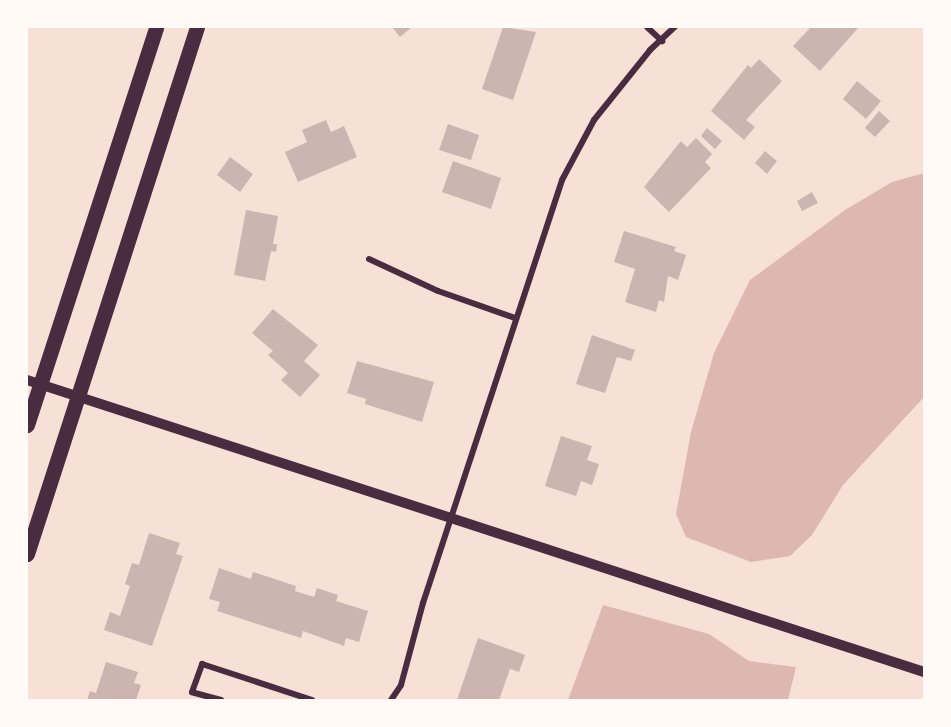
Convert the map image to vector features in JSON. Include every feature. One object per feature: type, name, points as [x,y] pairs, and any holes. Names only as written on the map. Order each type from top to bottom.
[{"type":"main road","points":[[27,424],[33,383],[156,27]]},
{"type":"main road","points":[[27,554],[197,27]]},
{"type":"street","points":[[647,27],[662,41]]},
{"type":"street","points":[[391,700],[401,685],[515,318],[562,180],[583,138],[622,84],[675,27]]},
{"type":"street","points":[[369,260],[438,291],[515,318]]},
{"type":"street","points":[[33,383],[924,672]]},
{"type":"street","points":[[221,700],[192,692],[202,664],[312,700]]},
{"type":"shaded area","points":[[924,173],[924,397],[843,485],[812,535],[790,556],[751,562],[686,537],[676,514],[691,432],[714,353],[750,280],[845,210],[892,182]]},
{"type":"shaded area","points":[[603,605],[709,634],[749,661],[796,667],[788,700],[568,700]]},
{"type":"building","points":[[392,27],[412,27],[400,37]]},
{"type":"building","points":[[503,27],[536,32],[513,100],[482,89]]},
{"type":"building","points":[[811,27],[859,27],[820,71],[793,46]]},
{"type":"building","points":[[759,59],[782,81],[746,120],[755,127],[744,140],[711,111],[748,65],[751,68]]},
{"type":"building","points":[[857,81],[881,101],[866,119],[843,99]]},
{"type":"building","points":[[879,111],[890,121],[875,137],[865,128]]},
{"type":"building","points":[[326,120],[331,132],[344,126],[357,157],[298,182],[285,152],[307,142],[302,130]]},
{"type":"building","points":[[448,124],[479,135],[471,160],[439,150]]},
{"type":"building","points":[[707,128],[722,141],[715,149],[701,136]]},
{"type":"building","points":[[696,138],[712,154],[705,162],[711,168],[669,212],[644,187],[681,141],[687,147]]},
{"type":"building","points":[[765,151],[777,161],[767,174],[755,163]]},
{"type":"building","points":[[230,157],[253,174],[240,192],[217,175]]},
{"type":"building","points":[[453,161],[501,178],[491,209],[442,192]]},
{"type":"building","points":[[812,192],[818,203],[802,211],[797,201]]},
{"type":"building","points":[[246,210],[278,216],[273,244],[277,244],[276,252],[271,251],[265,281],[234,275]]},
{"type":"building","points":[[624,231],[676,247],[674,251],[686,255],[678,280],[668,276],[664,302],[659,300],[656,312],[625,302],[635,269],[614,262]]},
{"type":"building","points":[[273,309],[318,345],[304,361],[320,375],[300,397],[281,380],[288,373],[268,355],[273,351],[252,333]]},
{"type":"building","points":[[592,335],[635,350],[631,361],[617,357],[605,393],[576,384]]},
{"type":"building","points":[[357,361],[434,382],[422,422],[365,404],[366,399],[347,393]]},
{"type":"building","points":[[561,436],[592,446],[587,460],[599,464],[592,485],[581,481],[576,496],[545,486]]},
{"type":"building","points":[[149,533],[180,543],[176,554],[183,556],[152,646],[104,630],[110,612],[120,616],[130,586],[125,584],[132,563],[139,565]]},
{"type":"building","points":[[219,568],[251,579],[253,572],[296,586],[295,591],[314,597],[317,588],[338,595],[336,601],[368,611],[359,642],[346,638],[344,646],[303,631],[301,638],[217,611],[220,602],[209,599]]},
{"type":"building","points":[[478,638],[525,655],[519,672],[510,669],[499,700],[457,700]]},
{"type":"building","points":[[106,662],[138,672],[134,683],[141,685],[136,700],[87,700],[90,691],[96,693]]}]
